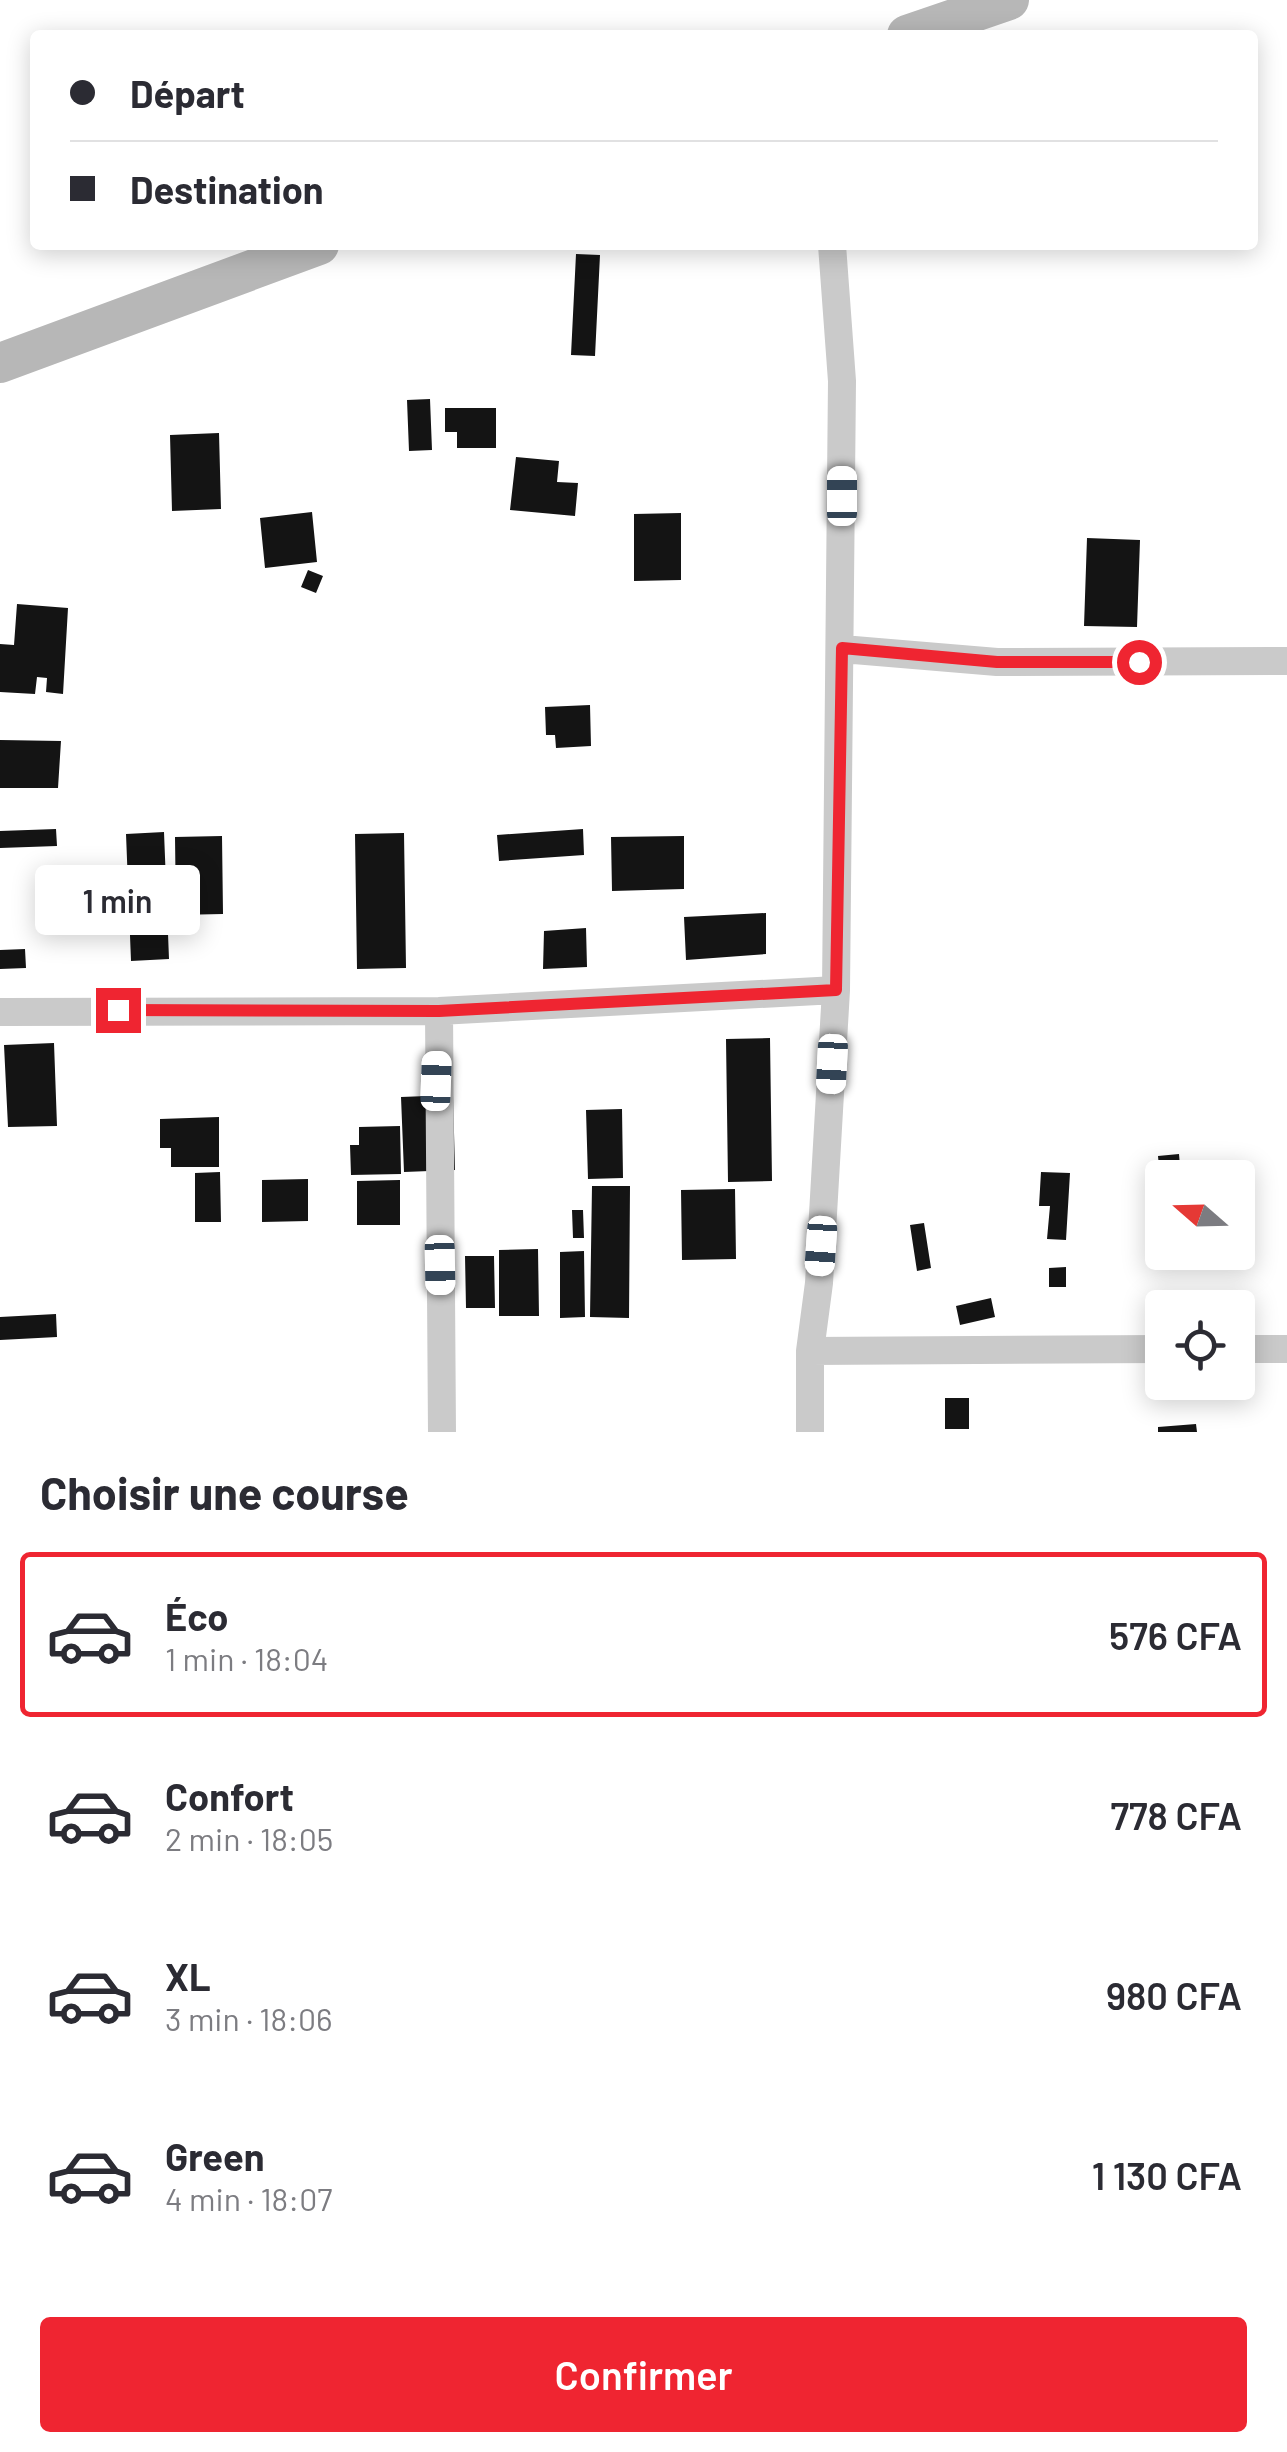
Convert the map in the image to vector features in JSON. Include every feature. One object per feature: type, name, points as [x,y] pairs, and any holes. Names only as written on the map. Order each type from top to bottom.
[{"type":"main road","points":[[921,30],[1008,0]]},
{"type":"main road","points":[[0,363],[305,250]]},
{"type":"street","points":[[810,1432],[810,1351],[819,1283],[836,990],[842,380],[832,250]]},
{"type":"street","points":[[842,648],[997,662],[1287,661]]},
{"type":"street","points":[[0,1012],[439,1011],[836,990]]},
{"type":"street","points":[[439,1011],[442,1432]]},
{"type":"street","points":[[810,1351],[1145,1349]]},
{"type":"street","points":[[1255,1349],[1287,1349]]},
{"type":"building","points":[[576,254],[600,255],[595,356],[571,355]]},
{"type":"building","points":[[430,399],[432,450],[409,451],[407,400]]},
{"type":"building","points":[[445,408],[496,408],[496,448],[457,448],[457,432],[445,432]]},
{"type":"building","points":[[219,433],[221,509],[172,511],[170,435]]},
{"type":"building","points":[[516,457],[559,461],[557,482],[578,483],[575,516],[510,510]]},
{"type":"building","points":[[312,512],[317,562],[265,568],[260,518]]},
{"type":"building","points":[[681,513],[681,580],[634,581],[634,514]]},
{"type":"building","points":[[1087,538],[1140,540],[1137,627],[1084,626]]},
{"type":"building","points":[[308,570],[323,576],[316,593],[301,587]]},
{"type":"building","points":[[17,604],[68,608],[63,694],[46,692],[47,678],[37,677],[35,694],[0,692],[0,644],[14,645]]},
{"type":"building","points":[[590,705],[591,746],[556,748],[555,735],[546,735],[545,707]]},
{"type":"building","points":[[0,740],[61,741],[58,788],[0,788]]},
{"type":"building","points":[[56,829],[57,846],[0,848],[0,831]]},
{"type":"building","points":[[583,829],[584,855],[499,861],[497,835]]},
{"type":"building","points":[[164,832],[169,959],[131,961],[126,834]]},
{"type":"building","points":[[404,833],[406,968],[357,969],[355,834]]},
{"type":"building","points":[[222,836],[223,914],[176,915],[175,837]]},
{"type":"building","points":[[684,836],[684,889],[612,891],[611,837]]},
{"type":"building","points":[[766,913],[766,954],[686,960],[684,917]]},
{"type":"building","points":[[586,928],[587,967],[543,969],[544,931]]},
{"type":"building","points":[[25,949],[26,968],[0,969],[0,950]]},
{"type":"building","points":[[770,1038],[772,1181],[728,1182],[726,1039]]},
{"type":"building","points":[[54,1043],[57,1126],[8,1127],[4,1045]]},
{"type":"building","points":[[453,1095],[455,1170],[404,1172],[401,1097]]},
{"type":"building","points":[[622,1109],[623,1178],[588,1179],[586,1110]]},
{"type":"building","points":[[219,1117],[219,1167],[171,1167],[171,1148],[160,1148],[160,1119]]},
{"type":"building","points":[[400,1126],[401,1174],[351,1175],[350,1145],[359,1145],[359,1127]]},
{"type":"building","points":[[1179,1154],[1180,1160],[1158,1160],[1158,1156]]},
{"type":"building","points":[[220,1172],[221,1222],[195,1222],[195,1173]]},
{"type":"building","points":[[1041,1172],[1070,1173],[1066,1240],[1047,1239],[1050,1206],[1039,1206]]},
{"type":"building","points":[[308,1179],[308,1221],[262,1222],[262,1180]]},
{"type":"building","points":[[400,1180],[400,1225],[357,1225],[357,1181]]},
{"type":"building","points":[[592,1186],[630,1186],[629,1318],[590,1317]]},
{"type":"building","points":[[735,1189],[736,1259],[682,1260],[681,1190]]},
{"type":"building","points":[[572,1210],[583,1210],[584,1238],[573,1238]]},
{"type":"building","points":[[924,1223],[931,1268],[917,1271],[910,1225]]},
{"type":"building","points":[[538,1249],[539,1316],[499,1316],[499,1250]]},
{"type":"building","points":[[584,1251],[585,1317],[560,1318],[560,1252]]},
{"type":"building","points":[[465,1256],[494,1256],[495,1308],[466,1308]]},
{"type":"building","points":[[1066,1267],[1066,1287],[1049,1287],[1049,1268]]},
{"type":"building","points":[[991,1298],[995,1317],[960,1325],[956,1306]]},
{"type":"building","points":[[56,1314],[57,1337],[0,1340],[0,1317]]},
{"type":"building","points":[[945,1398],[969,1398],[969,1429],[945,1429]]},
{"type":"building","points":[[1196,1424],[1197,1432],[1158,1432],[1158,1427]]},
{"type":"route","points":[[118,1010],[439,1011],[836,990],[842,648],[997,662],[1139,662]]}]
